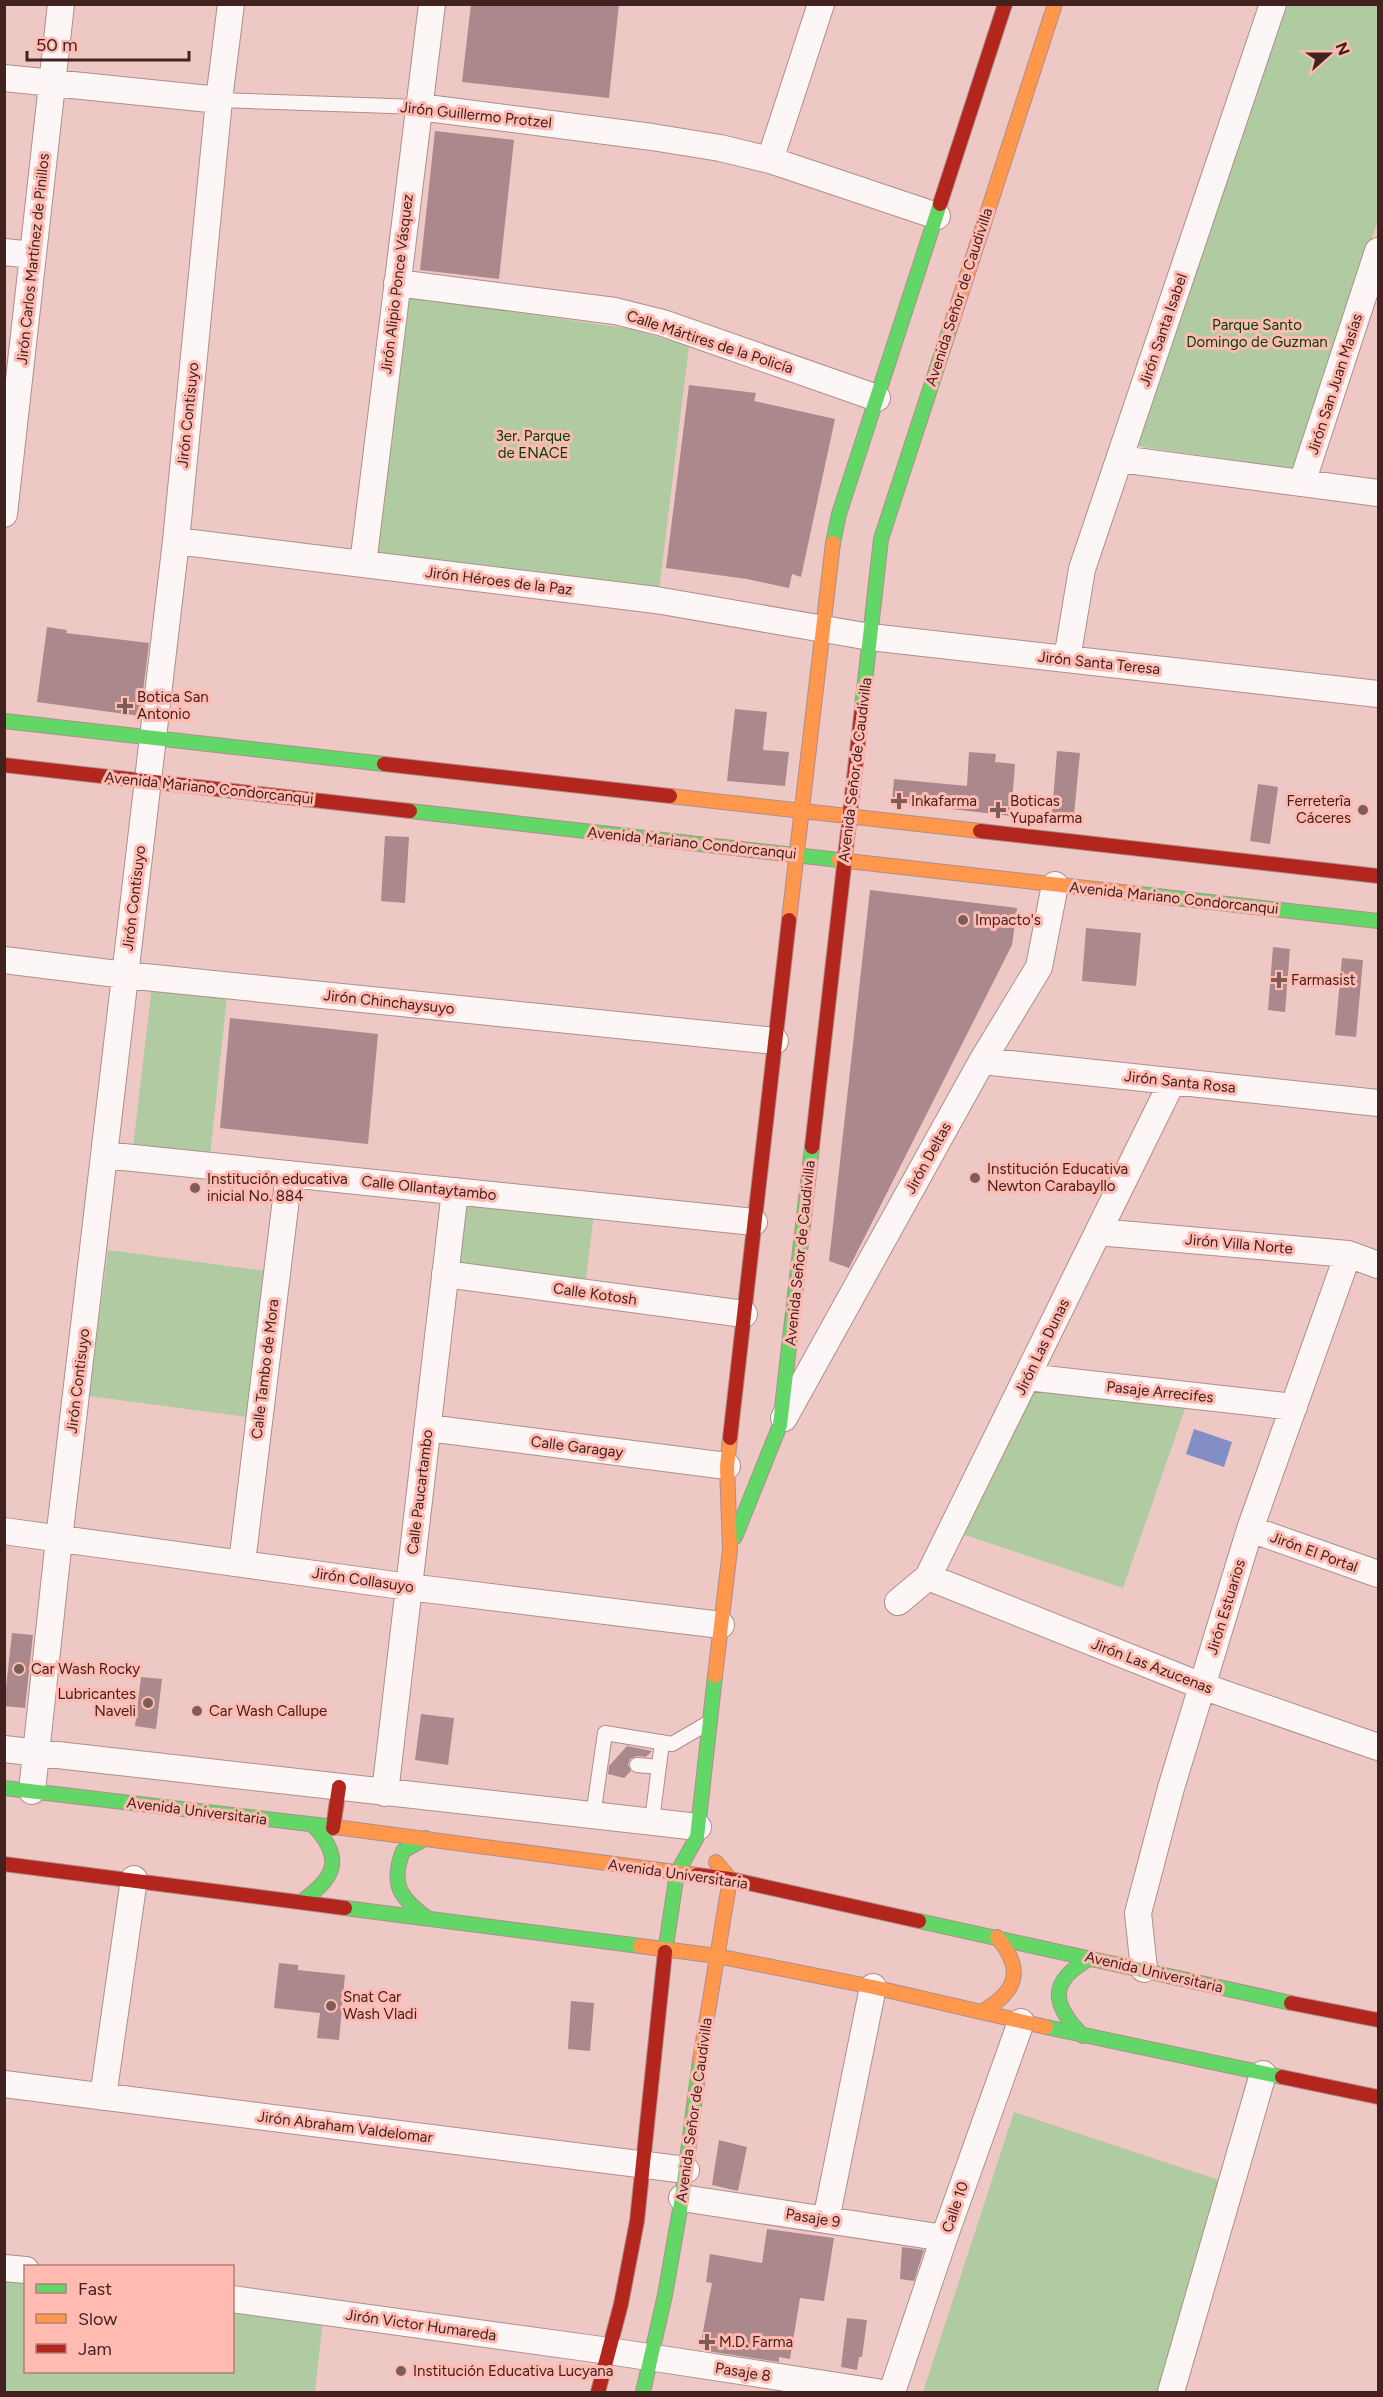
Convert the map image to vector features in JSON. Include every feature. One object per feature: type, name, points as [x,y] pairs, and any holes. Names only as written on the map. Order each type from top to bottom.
[{"type":"main road","name":"Avenida Señor de Caudivilla","points":[[598,2392],[642,2221],[644,2164],[665,1950],[677,1874],[702,1841],[710,1722],[730,1550],[727,1466],[821,627],[833,539],[1005,4]]},
{"type":"main road","name":"Avenida Señor de Caudivilla","points":[[730,1550],[780,1425],[879,559],[886,521],[1055,4]]},
{"type":"main road","points":[[4,720],[1378,876]]},
{"type":"main road","name":"Avenida Mariano Condorcanqui","points":[[4,765],[1378,921]]},
{"type":"main road","points":[[333,1828],[339,1787]]},
{"type":"main road","name":"Avenida Universitaria","points":[[4,1788],[426,1838],[677,1874],[729,1879],[1305,2006],[1378,2020]]},
{"type":"main road","points":[[302,1901],[318,1892],[328,1882],[332,1870],[331,1847],[326,1837],[313,1826]]},
{"type":"main road","points":[[426,1838],[403,1851],[395,1873],[402,1897],[427,1918]]},
{"type":"main road","points":[[702,1841],[729,1879]]},
{"type":"main road","points":[[4,1864],[717,1956],[873,1987],[1083,2036],[1378,2097]]},
{"type":"main road","name":"Avenida Señor de Caudivilla","points":[[643,2392],[652,2358],[673,2226],[682,2198],[705,2025],[729,1879]]},
{"type":"main road","points":[[981,2013],[996,2005],[1006,1995],[1012,1983],[1013,1959],[1009,1949],[997,1937]]},
{"type":"main road","points":[[1083,2036],[1065,2018],[1058,1994],[1066,1972],[1076,1964],[1091,1958]]},
{"type":"street","name":"Jirón Carlos Martínez de Pinillos","points":[[4,514],[61,4]]},
{"type":"street","name":"Jirón Contisuyo","points":[[32,1791],[59,1539],[176,540],[219,100],[231,4]]},
{"type":"street","name":"Jirón Alipio Ponce Vásquez","points":[[363,564],[432,4]]},
{"type":"street","points":[[770,160],[821,4]]},
{"type":"street","name":"Jirón Santa Isabel","points":[[1067,659],[1082,569],[1273,4]]},
{"type":"street","name":"Jirón Guillermo Protzel","points":[[4,78],[219,100]]},
{"type":"street","name":"Jirón Guillermo Protzel","points":[[419,107],[720,148],[770,160],[937,216]]},
{"type":"street","name":"Jirón San Juan Masías","points":[[1302,483],[1378,251]]},
{"type":"street","points":[[4,252],[33,255]]},
{"type":"street","name":"Calle Mártires de la Policía","points":[[397,283],[615,311],[663,323],[877,398]]},
{"type":"street","points":[[1120,459],[1378,493]]},
{"type":"street","name":"Jirón Héroes de la Paz","points":[[176,540],[656,600],[821,627]]},
{"type":"street","name":"Jirón Santa Teresa","points":[[821,627],[870,637],[1378,694]]},
{"type":"street","name":"Jirón Deltas","points":[[780,1425],[982,1061],[1039,967],[1055,885]]},
{"type":"street","name":"Jirón Chinchaysuyo","points":[[4,960],[125,975],[775,1041]]},
{"type":"street","name":"Jirón Santa Rosa","points":[[982,1061],[1378,1103]]},
{"type":"street","name":"Jirón Las Dunas","points":[[898,1602],[928,1577],[1172,1082]]},
{"type":"street","name":"Calle Ollantaytambo","points":[[104,1155],[754,1222]]},
{"type":"street","name":"Calle Tambo de Mora","points":[[242,1563],[289,1174]]},
{"type":"street","name":"Calle Paucartambo","points":[[386,1793],[455,1191]]},
{"type":"street","name":"Jirón Villa Norte","points":[[1098,1232],[1348,1254],[1378,1265]]},
{"type":"street","name":"Jirón Estuarios","points":[[1144,1969],[1138,1912],[1171,1788],[1250,1529],[1348,1254]]},
{"type":"street","name":"Calle Kotosh","points":[[445,1274],[744,1314]]},
{"type":"street","name":"Pasaje Arrecifes","points":[[1027,1377],[1294,1407]]},
{"type":"street","name":"Calle Garagay","points":[[428,1428],[727,1466]]},
{"type":"street","name":"Jirón El Portal","points":[[1250,1529],[1378,1575]]},
{"type":"street","name":"Jirón Collasuyo","points":[[4,1532],[409,1587],[721,1625]]},
{"type":"street","name":"Jirón Las Azucenas","points":[[928,1577],[1202,1686],[1378,1747]]},
{"type":"street","points":[[4,1749],[652,1821],[702,1841]]},
{"type":"street","points":[[103,2097],[134,1879]]},
{"type":"street","points":[[826,2220],[873,1987]]},
{"type":"street","name":"Calle 10","points":[[892,2392],[944,2238],[1022,2022]]},
{"type":"street","points":[[1171,2392],[1263,2074]]},
{"type":"street","name":"Jirón Abraham Valdelomar","points":[[4,2084],[686,2170]]},
{"type":"street","name":"Pasaje 9","points":[[682,2198],[944,2238]]},
{"type":"street","points":[[4,2268],[24,2270]]},
{"type":"street","name":"Jirón Victor Humareda","points":[[234,2299],[609,2351]]},
{"type":"street","name":"Pasaje 8","points":[[609,2351],[877,2392]]},
{"type":"lane","name":"Jirón Guillermo Protzel","points":[[219,100],[419,107]]},
{"type":"lane","points":[[593,1816],[608,1760],[605,1733],[672,1744],[710,1722]]},
{"type":"lane","points":[[652,1821],[662,1742]]},
{"type":"lane","points":[[637,1765],[659,1767]]},
{"type":"green space","name":"Parque Santo Domingo de Guzman","points":[[1282,5],[1378,5],[1378,220],[1296,469],[1136,446]]},
{"type":"green space","name":"3er. Parque de ENACE","points":[[406,296],[631,329],[689,346],[659,591],[375,556]]},
{"type":"green space","points":[[152,986],[227,996],[210,1156],[133,1147]]},
{"type":"green space","points":[[464,1197],[594,1213],[586,1280],[456,1264]]},
{"type":"green space","points":[[108,1250],[266,1271],[247,1417],[89,1396]]},
{"type":"green space","points":[[1033,1386],[1186,1406],[1123,1588],[959,1533]]},
{"type":"green space","points":[[1014,2112],[1228,2183],[1160,2392],[923,2392]]},
{"type":"green space","points":[[4,2275],[24,2277],[24,2373],[234,2373],[234,2306],[323,2319],[315,2392],[5,2392]]},
{"type":"water","points":[[1194,1429],[1232,1442],[1224,1467],[1186,1454]]},
{"type":"building","points":[[471,4],[619,4],[609,98],[462,82]]},
{"type":"building","points":[[435,131],[514,140],[499,279],[420,270]]},
{"type":"building","points":[[689,385],[756,393],[754,401],[835,419],[801,577],[792,574],[789,588],[747,579],[666,568]]},
{"type":"building","points":[[47,627],[67,630],[66,633],[149,643],[140,716],[37,702]]},
{"type":"building","points":[[735,709],[767,712],[763,750],[789,752],[785,786],[727,781]]},
{"type":"building","points":[[1057,751],[1080,753],[1074,815],[1052,813]]},
{"type":"building","points":[[969,752],[996,754],[995,762],[1015,764],[1011,816],[892,802],[894,779],[967,786]]},
{"type":"building","points":[[1258,784],[1278,787],[1270,844],[1250,841]]},
{"type":"building","points":[[385,836],[409,837],[405,903],[381,901]]},
{"type":"building","points":[[870,890],[1017,908],[1012,945],[849,1268],[829,1261]]},
{"type":"building","points":[[1086,928],[1141,933],[1136,986],[1082,981]]},
{"type":"building","name":"Farmasist","points":[[1273,947],[1290,949],[1285,1012],[1268,1010]]},
{"type":"building","points":[[1342,958],[1363,960],[1356,1037],[1335,1035]]},
{"type":"building","points":[[230,1018],[378,1034],[368,1144],[220,1128]]},
{"type":"building","name":"Car Wash Rocky","points":[[12,1633],[33,1635],[25,1708],[4,1706]]},
{"type":"building","name":"Lubricantes Naveli","points":[[141,1677],[162,1679],[156,1729],[135,1726]]},
{"type":"building","points":[[421,1714],[454,1718],[448,1765],[415,1760]]},
{"type":"building","points":[[627,1746],[652,1751],[646,1757],[637,1756],[630,1759],[628,1765],[631,1771],[624,1778],[608,1774],[609,1766]]},
{"type":"building","points":[[279,1963],[298,1965],[298,1970],[345,1975],[339,2040],[317,2038],[320,2013],[274,2008]]},
{"type":"building","points":[[571,2001],[594,2003],[590,2051],[568,2049]]},
{"type":"building","points":[[719,2140],[747,2147],[738,2191],[712,2185]]},
{"type":"building","points":[[767,2229],[834,2238],[824,2301],[800,2298],[790,2359],[779,2357],[779,2362],[707,2351],[701,2342],[712,2283],[706,2282],[710,2254],[762,2263]]},
{"type":"building","points":[[902,2247],[924,2250],[914,2281],[900,2279]]},
{"type":"building","points":[[847,2318],[867,2320],[862,2357],[859,2357],[857,2370],[841,2367]]},
{"type":"traffic: fast","points":[[833,543],[839,514],[940,204]]},
{"type":"traffic: fast","points":[[862,708],[881,539],[950,328]]},
{"type":"traffic: fast","points":[[4,721],[384,764]]},
{"type":"traffic: fast","points":[[410,811],[839,860]]},
{"type":"traffic: fast","points":[[1139,894],[1378,921]]},
{"type":"traffic: fast","points":[[735,1537],[780,1425],[812,1147]]},
{"type":"traffic: fast","points":[[665,1952],[677,1873],[697,1837],[715,1676]]},
{"type":"traffic: fast","points":[[4,1788],[335,1827]]},
{"type":"traffic: fast","points":[[302,1901],[323,1884],[332,1866],[329,1847],[313,1825]]},
{"type":"traffic: fast","points":[[426,1838],[403,1851],[397,1873],[404,1897],[427,1918]]},
{"type":"traffic: fast","points":[[345,1908],[640,1946]]},
{"type":"traffic: fast","points":[[919,1921],[1291,2003]]},
{"type":"traffic: fast","points":[[1083,2036],[1065,2014],[1059,1994],[1061,1984],[1067,1975],[1091,1958]]},
{"type":"traffic: fast","points":[[1046,2027],[1282,2077]]},
{"type":"traffic: fast","points":[[643,2392],[665,2295],[682,2198],[700,2060]]},
{"type":"traffic: slow","points":[[950,328],[1055,4]]},
{"type":"traffic: slow","points":[[789,920],[833,543]]},
{"type":"traffic: slow","points":[[670,796],[980,831]]},
{"type":"traffic: slow","points":[[839,860],[1139,894]]},
{"type":"traffic: slow","points":[[715,1676],[730,1550],[727,1466],[730,1438]]},
{"type":"traffic: slow","points":[[335,1827],[697,1875]]},
{"type":"traffic: slow","points":[[700,2060],[730,1879],[716,1862]]},
{"type":"traffic: slow","points":[[981,2012],[1003,1996],[1013,1979],[1014,1970],[1011,1960],[997,1937]]},
{"type":"traffic: slow","points":[[640,1946],[717,1956],[873,1987],[1046,2027]]},
{"type":"traffic: jam","points":[[940,204],[1005,4]]},
{"type":"traffic: jam","points":[[812,1147],[862,708]]},
{"type":"traffic: jam","points":[[384,764],[670,796]]},
{"type":"traffic: jam","points":[[4,765],[410,811]]},
{"type":"traffic: jam","points":[[980,831],[1378,876]]},
{"type":"traffic: jam","points":[[730,1438],[789,920]]},
{"type":"traffic: jam","points":[[333,1828],[339,1787]]},
{"type":"traffic: jam","points":[[4,1864],[345,1908]]},
{"type":"traffic: jam","points":[[697,1875],[730,1879],[919,1921]]},
{"type":"traffic: jam","points":[[598,2392],[621,2304],[637,2221],[665,1952]]},
{"type":"traffic: jam","points":[[1291,2003],[1378,2020]]},
{"type":"traffic: jam","points":[[1282,2077],[1378,2097]]},
{"type":"place","name":"Botica San Antonio","points":[[125,706]]},
{"type":"place","name":"Inkafarma","points":[[899,801]]},
{"type":"place","name":"Boticas Yupafarma","points":[[998,810]]},
{"type":"place","name":"Ferreterîa Cáceres","points":[[1363,810]]},
{"type":"place","name":"Impacto's","points":[[963,920]]},
{"type":"place","name":"Farmasist","points":[[1279,980]]},
{"type":"place","name":"Institución Educativa Newton Carabayllo","points":[[975,1178]]},
{"type":"place","name":"Institución educativa inicial No. 884","points":[[195,1188]]},
{"type":"place","name":"Car Wash Rocky","points":[[19,1669]]},
{"type":"place","name":"Lubricantes Naveli","points":[[148,1703]]},
{"type":"place","name":"Car Wash Callupe","points":[[197,1711]]},
{"type":"place","name":"Snat Car Wash Vladi","points":[[331,2006]]},
{"type":"place","name":"M.D. Farma","points":[[707,2342]]},
{"type":"place","name":"Institución Educativa Lucyana","points":[[401,2371]]}]
